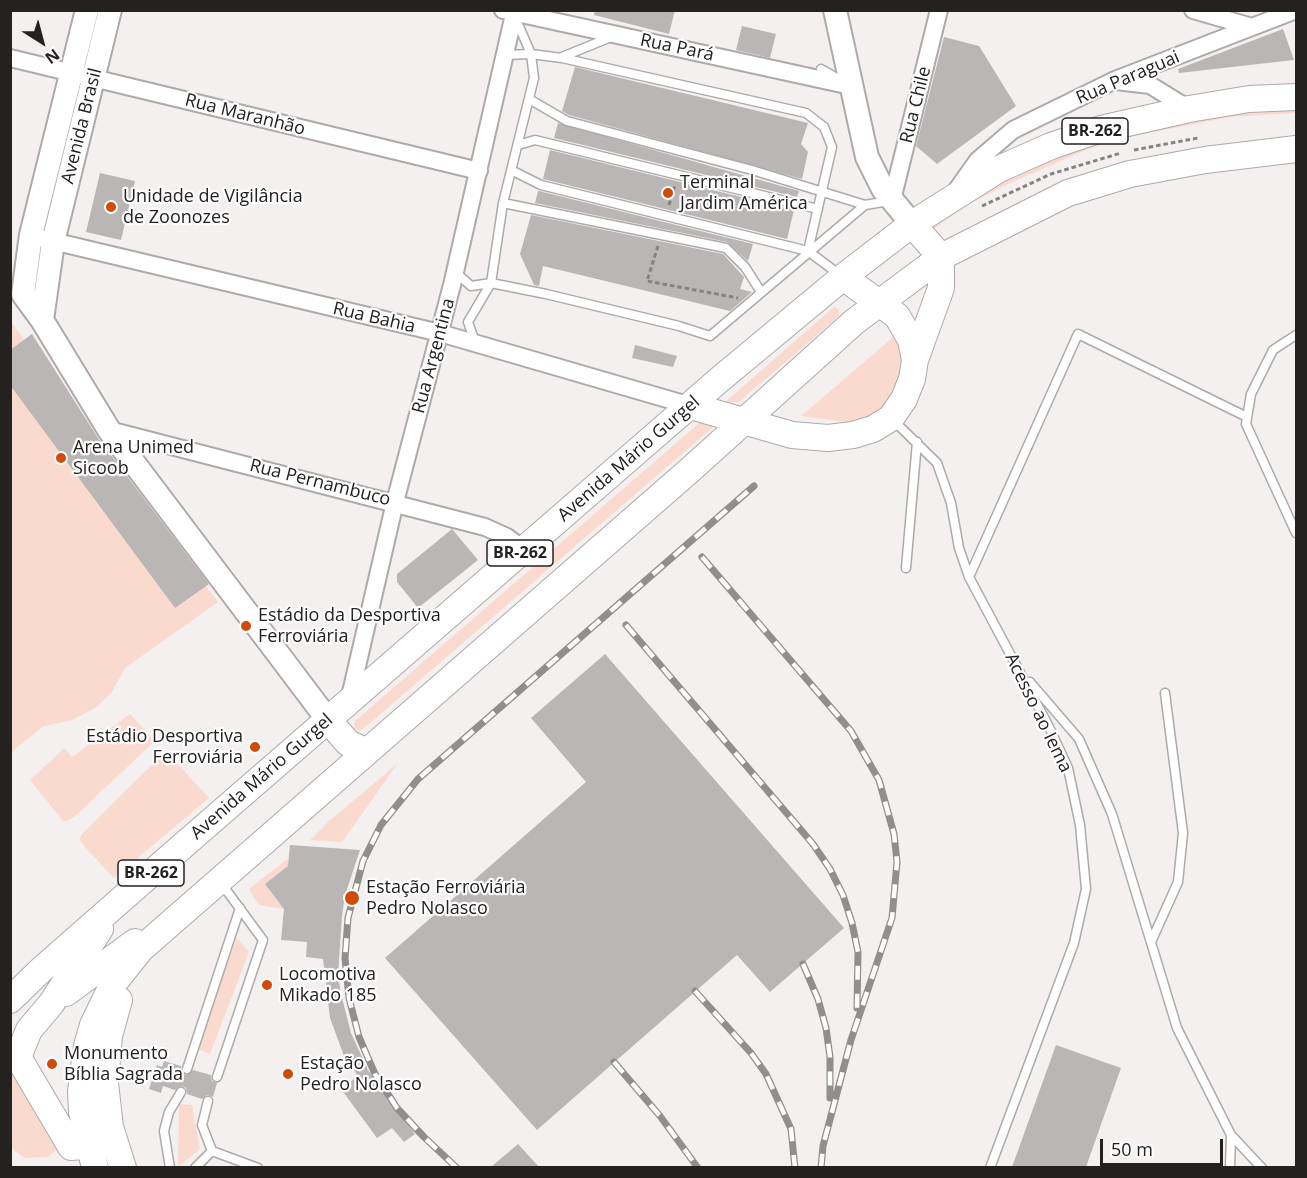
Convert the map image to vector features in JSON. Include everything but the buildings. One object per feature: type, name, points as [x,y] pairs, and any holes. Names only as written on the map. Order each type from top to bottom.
[{"type":"main road","name":"Avenida Mário Gurgel","points":[[41,970],[691,406],[843,277],[912,224],[999,169],[1051,146],[1101,129],[1189,109],[1249,99],[1296,97]]},
{"type":"main road","name":"BR-262","points":[[123,1167],[110,1127],[105,1083],[109,1036],[123,990],[139,958],[167,925],[368,752],[744,421],[880,303],[940,257],[1068,193],[1130,174],[1205,160],[1296,149]]},
{"type":"main road","points":[[691,406],[792,435],[828,438],[853,435],[873,429],[891,418],[904,399],[912,379],[915,360],[941,288],[940,257],[912,224]]},
{"type":"main road","points":[[843,277],[897,316],[906,327],[915,360]]},
{"type":"main road","points":[[328,720],[348,743],[368,752]]},
{"type":"main road","points":[[87,1149],[71,1147],[18,1057],[29,1030],[51,1004],[116,904]]},
{"type":"main road","points":[[51,1004],[124,948],[167,925]]},
{"type":"main road","points":[[87,1149],[82,1079],[93,1025],[113,984],[141,949],[167,925]]},
{"type":"main road","name":"BR-262","points":[[10,1016],[41,970]]},
{"type":"main road","points":[[10,1000],[41,970]]},
{"type":"main road","points":[[65,1167],[87,1149]]},
{"type":"street","name":"Avenida Brasil","points":[[17,286],[87,10]]},
{"type":"street","name":"Avenida Brasil","points":[[42,320],[53,242],[110,10]]},
{"type":"street","points":[[835,10],[867,157],[892,200],[912,224]]},
{"type":"street","name":"Rua Chile","points":[[892,200],[939,10]]},
{"type":"street","points":[[1193,10],[1252,27]]},
{"type":"street","name":"Rua Paraguai","points":[[952,197],[978,160],[1013,130],[1115,80],[1296,10]]},
{"type":"street","name":"Rua Pará","points":[[513,11],[851,86]]},
{"type":"street","name":"Rua Argentina","points":[[349,701],[395,502],[455,272],[513,11]]},
{"type":"street","name":"Rua Maranhão","points":[[10,58],[479,171]]},
{"type":"street","points":[[1115,80],[1150,85],[1189,109]]},
{"type":"street","points":[[31,235],[53,242]]},
{"type":"street","name":"Rua Bahia","points":[[53,242],[440,333],[691,406]]},
{"type":"street","points":[[17,286],[42,320],[109,430],[328,720]]},
{"type":"street","name":"Rua Pernambuco","points":[[109,430],[485,527],[507,537],[524,550]]},
{"type":"lane","points":[[475,343],[468,322],[491,284],[503,203],[534,78],[531,54],[513,11]]},
{"type":"lane","points":[[562,58],[615,35]]},
{"type":"lane","points":[[505,55],[531,54],[562,58],[806,114],[824,127],[832,147],[808,251]]},
{"type":"lane","points":[[821,69],[851,86]]},
{"type":"lane","points":[[529,99],[567,121],[752,170],[865,205]]},
{"type":"lane","points":[[518,145],[535,140],[818,209]]},
{"type":"lane","points":[[511,170],[542,185],[808,251],[843,277]]},
{"type":"lane","points":[[455,272],[471,286],[491,284],[679,326],[710,336],[865,205],[892,200]]},
{"type":"lane","points":[[503,203],[726,248],[746,267],[761,292]]},
{"type":"lane","points":[[969,577],[1078,334],[1247,417]]},
{"type":"lane","points":[[1296,335],[1273,350],[1251,394],[1246,424],[1296,533]]},
{"type":"lane","name":"Acesso ao Iema","points":[[891,418],[938,463],[951,503],[959,548],[969,577],[1020,670],[1068,768],[1080,825],[1086,890],[1074,943],[990,1167]]},
{"type":"lane","points":[[906,568],[917,442]]},
{"type":"lane","points":[[1020,670],[1079,739],[1112,814],[1177,1028],[1231,1136],[1262,1167]]},
{"type":"lane","points":[[1151,942],[1178,882],[1183,833],[1165,693]]},
{"type":"lane","points":[[217,1077],[263,940],[219,880]]},
{"type":"lane","points":[[187,1069],[240,908]]},
{"type":"lane","points":[[170,1167],[164,1131],[169,1112],[181,1092]]},
{"type":"lane","points":[[208,1101],[202,1125],[212,1151],[258,1167]]},
{"type":"lane","points":[[1230,1167],[1231,1136]]},
{"type":"lane","points":[[195,1167],[212,1151]]},
{"type":"shaded area","points":[[1296,102],[1296,113],[1230,117],[1133,136],[1088,149],[1008,184],[967,205],[931,231],[925,222],[1083,139]]},
{"type":"shaded area","points":[[834,307],[839,309],[839,316],[739,402],[725,402]]},
{"type":"shaded area","name":"Arena Unimed Sicoob","points":[[11,322],[218,602],[125,668],[112,692],[95,708],[72,720],[44,726],[11,752]]},
{"type":"shaded area","points":[[898,333],[904,339],[900,374],[890,401],[879,412],[856,423],[801,416]]},
{"type":"shaded area","points":[[705,418],[719,422],[362,730],[354,729],[355,721]]},
{"type":"shaded area","points":[[130,714],[155,741],[75,816],[63,821],[30,780],[64,748],[72,757]]},
{"type":"shaded area","points":[[166,751],[209,798],[114,878],[85,847],[80,840],[81,835]]},
{"type":"shaded area","points":[[398,763],[342,842],[310,840],[328,822]]},
{"type":"shaded area","points":[[289,858],[284,909],[259,905],[249,889]]},
{"type":"shaded area","points":[[237,938],[249,952],[210,1054],[195,1048]]},
{"type":"shaded area","points":[[13,1074],[60,1146],[48,1157],[24,1158],[11,1147],[10,1080]]},
{"type":"shaded area","points":[[179,1104],[192,1105],[200,1149],[178,1167]]},
{"type":"railway","points":[[457,1168],[397,1108],[375,1074],[359,1037],[349,998],[345,958],[348,918],[363,861],[381,825],[418,779],[754,486]]},
{"type":"railway","points":[[702,557],[851,731],[879,780],[894,834],[897,862],[892,918],[851,1040],[823,1146],[821,1168]]},
{"type":"railway","points":[[626,625],[813,844],[830,869],[843,895],[858,952],[857,1008]]},
{"type":"railway","points":[[803,964],[818,999],[826,1028],[830,1057],[830,1098]]},
{"type":"railway","points":[[695,991],[751,1053],[766,1074],[791,1129],[795,1168]]},
{"type":"railway","points":[[614,1062],[660,1116],[698,1168]]},
{"type":"place","name":"Terminal Jardim América","points":[[668,193]]},
{"type":"place","name":"Unidade de Vigilância de Zoonozes","points":[[111,207]]},
{"type":"place","name":"Arena Unimed Sicoob","points":[[61,458]]},
{"type":"place","name":"Estádio da Desportiva Ferroviária","points":[[246,626]]},
{"type":"place","name":"Estádio Desportiva Ferroviária","points":[[255,747]]},
{"type":"place","name":"Estação Ferroviária Pedro Nolasco","points":[[352,898]]},
{"type":"place","name":"Locomotiva Mikado 185","points":[[267,985]]},
{"type":"place","name":"Monumento Bíblia Sagrada","points":[[52,1064]]},
{"type":"place","name":"Estação Pedro Nolasco","points":[[288,1074]]}]
